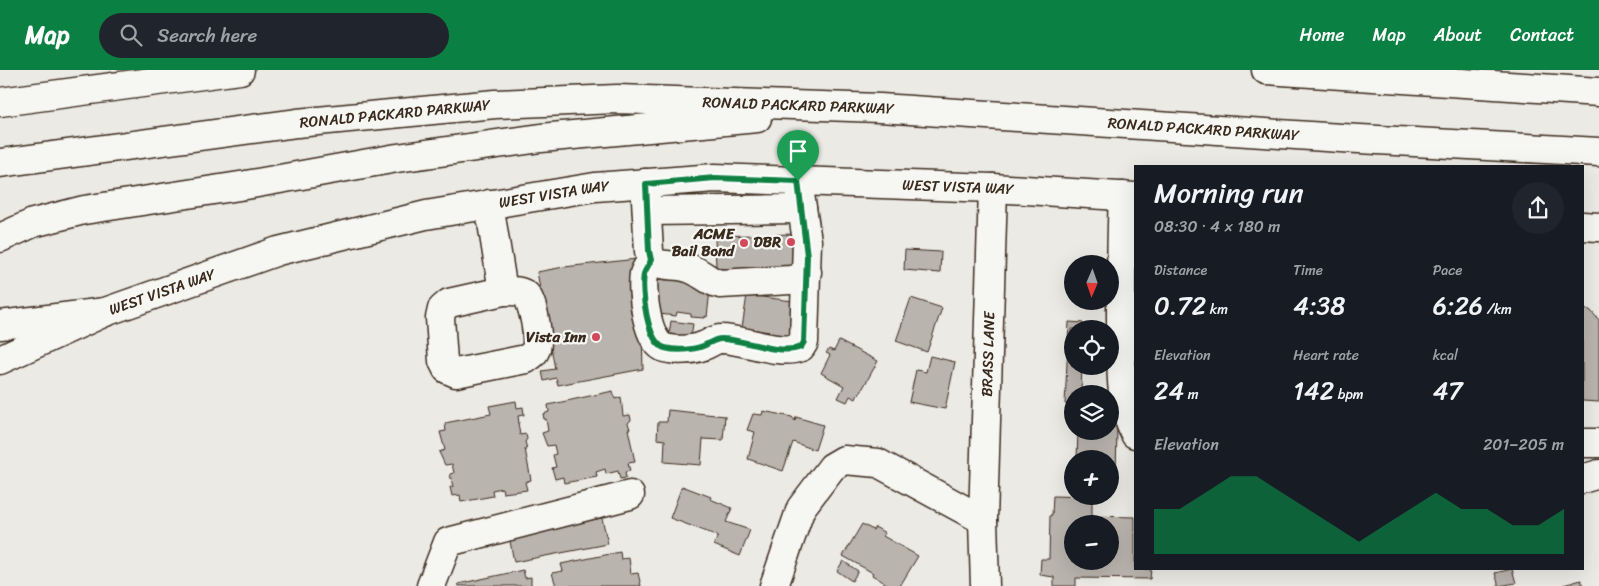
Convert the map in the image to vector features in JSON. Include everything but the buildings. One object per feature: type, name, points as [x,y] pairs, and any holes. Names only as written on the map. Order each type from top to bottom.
[{"type":"main road","points":[[0,102],[240,70]]},
{"type":"main road","points":[[1266,70],[1599,92]]},
{"type":"main road","name":"RONALD PACKARD PARKWAY","points":[[0,163],[297,123],[495,104],[617,99],[880,108],[1341,138],[1599,152]]},
{"type":"main road","points":[[0,238],[33,223],[84,210],[246,186],[397,158],[540,138],[880,108]]},
{"type":"main road","name":"WEST VISTA WAY","points":[[0,360],[105,312],[278,251],[426,215],[595,187],[715,178],[993,188],[1129,197]]},
{"type":"main road","points":[[646,184],[651,260],[644,273],[644,304],[652,334],[658,344],[666,348],[698,348],[721,339],[789,350],[801,347],[804,342],[807,241],[798,181]]},
{"type":"main road","name":"BRASS LANE","points":[[985,586],[983,520],[993,188]]},
{"type":"main road","points":[[1129,197],[1120,254],[1122,392],[1129,422],[1134,432]]},
{"type":"main road","points":[[489,204],[503,291]]},
{"type":"main road","points":[[647,211],[802,210]]},
{"type":"main road","points":[[1584,226],[1599,227]]},
{"type":"main road","points":[[651,260],[658,265],[690,268],[714,283],[720,284],[790,280],[802,278],[807,272]]},
{"type":"main road","points":[[0,325],[105,312]]},
{"type":"main road","points":[[1584,443],[1599,443]]},
{"type":"main road","points":[[774,586],[801,508],[832,467],[844,460],[878,462],[983,520]]},
{"type":"main road","points":[[1584,478],[1599,474]]},
{"type":"main road","points":[[431,586],[448,542],[630,495]]},
{"type":"place","name":"DBR","points":[[791,242]]},
{"type":"place","name":"ACME Bail Bond","points":[[744,243]]},
{"type":"place","name":"Vista Inn","points":[[596,337]]},
{"type":"route","points":[[715,178],[798,181],[807,241],[804,342],[801,347],[789,350],[721,339],[698,348],[689,349],[666,348],[658,344],[652,334],[644,304],[644,273],[651,260],[646,184],[715,178]]}]
